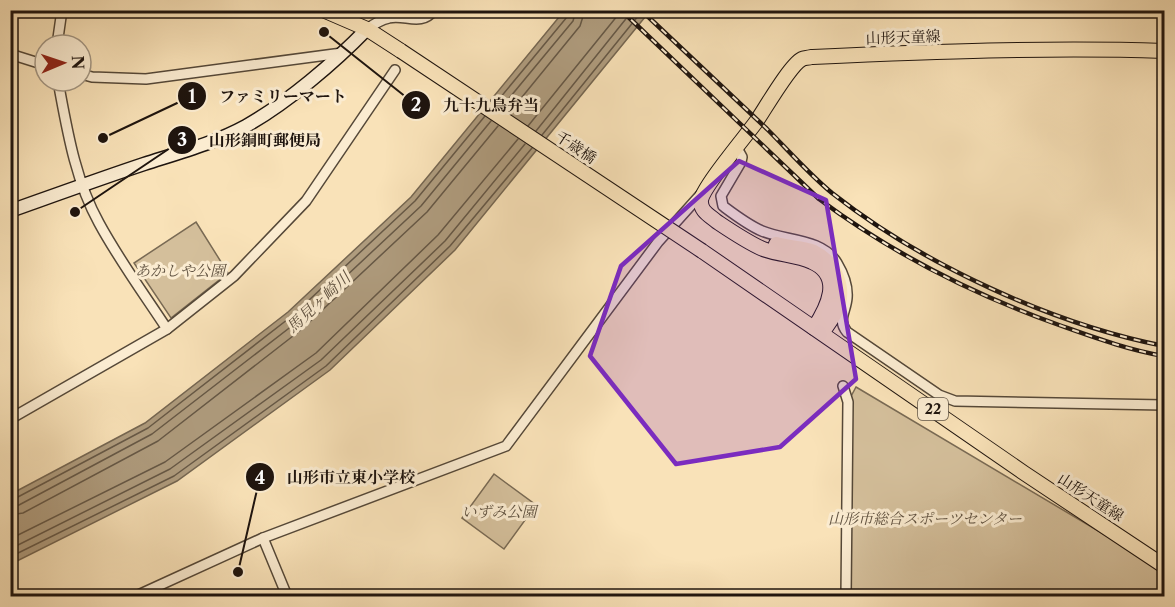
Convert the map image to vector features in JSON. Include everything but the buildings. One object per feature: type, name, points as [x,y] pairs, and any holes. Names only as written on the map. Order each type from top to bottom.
[{"type":"main road","name":"22","points":[[324,10],[367,29]]},
{"type":"main road","name":"千歳橋","points":[[367,29],[702,252]]},
{"type":"main road","name":"山形天童線","points":[[707,187],[802,59],[946,51],[1096,49],[1164,51]]},
{"type":"main road","points":[[707,187],[700,205],[702,210],[715,220],[761,248],[811,261],[824,272],[831,288],[831,295],[818,331]]},
{"type":"main road","name":"山形天童線","points":[[702,252],[1164,566]]},
{"type":"street","points":[[59,33],[62,10]]},
{"type":"street","points":[[10,211],[82,184],[200,145],[244,127],[266,113],[344,52],[377,22],[391,17],[420,20],[434,10]]},
{"type":"street","points":[[93,76],[147,79],[344,52]]},
{"type":"street","points":[[10,54],[33,61]]},
{"type":"street","points":[[10,420],[166,329],[234,276],[306,201],[395,70]]},
{"type":"street","points":[[60,93],[68,135],[82,184],[98,223],[166,329]]},
{"type":"street","points":[[737,148],[742,157],[741,162],[722,196],[723,206],[743,221],[761,230],[812,244],[836,260],[846,280],[847,297],[841,320],[842,326],[847,332],[939,395],[955,401],[1164,405]]},
{"type":"street","points":[[136,597],[263,538],[506,446],[658,242],[707,187]]},
{"type":"street","points":[[843,386],[848,402],[846,597]]},
{"type":"street","points":[[263,538],[287,597]]},
{"type":"highlighted area","points":[[739,161],[826,200],[856,379],[780,447],[676,464],[590,356],[621,266]]},
{"type":"green space","name":"あかしや公園","points":[[196,222],[228,273],[171,318],[134,263]]},
{"type":"green space","name":"山形市総合スポーツセンター","points":[[856,387],[1164,570],[1164,596],[846,596],[848,402]]},
{"type":"green space","name":"いずみ公園","points":[[494,474],[536,505],[504,549],[462,518]]},
{"type":"water","name":"馬見ヶ崎川","points":[[564,11],[650,11],[455,250],[330,370],[177,481],[11,564],[11,494],[145,423],[288,312],[411,197]]},
{"type":"railway","points":[[621,10],[819,199],[875,238],[934,271],[995,300],[1111,343],[1164,356]]},
{"type":"railway","points":[[641,10],[767,129],[815,178],[832,193],[906,244],[947,267],[1033,307],[1121,336],[1164,346]]},
{"type":"place","name":"九十九鳥弁当","points":[[324,32]]},
{"type":"place","name":"ファミリーマート","points":[[103,138]]},
{"type":"place","name":"山形銅町郵便局","points":[[75,212]]},
{"type":"place","name":"山形市立東小学校","points":[[238,572]]}]
